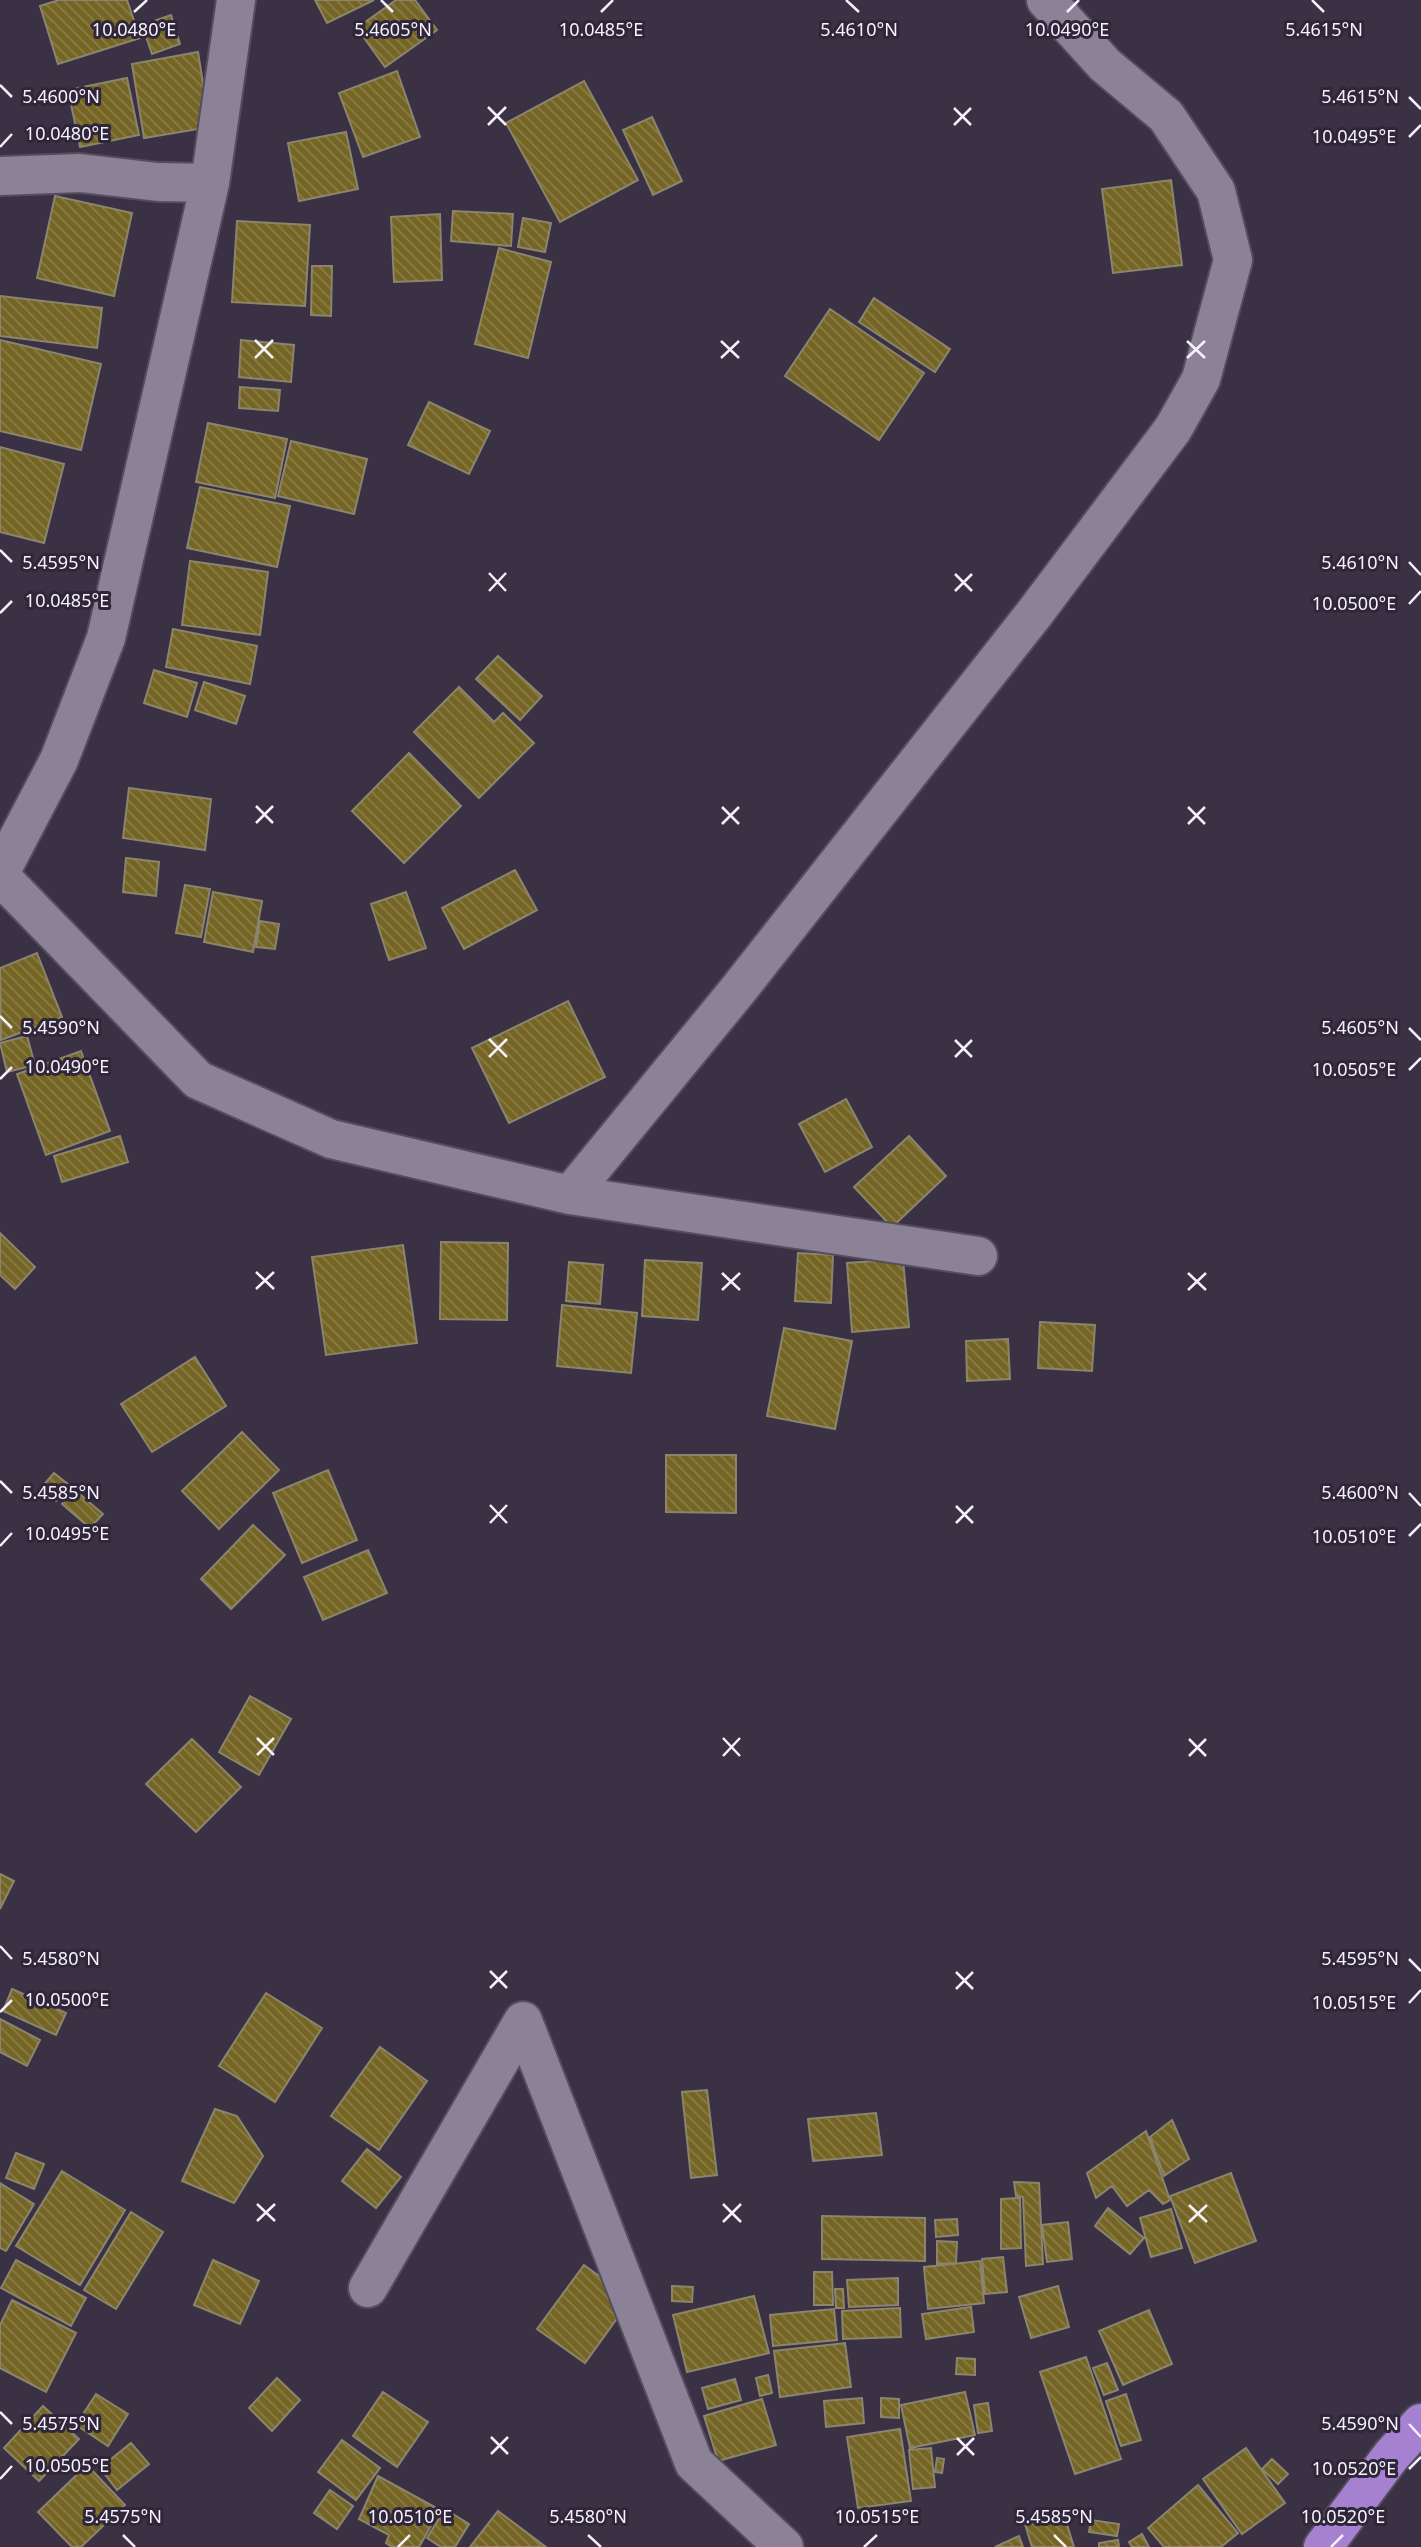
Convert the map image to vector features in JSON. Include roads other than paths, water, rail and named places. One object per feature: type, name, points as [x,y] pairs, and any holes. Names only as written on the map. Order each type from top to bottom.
[{"type":"main road","points":[[1323,2547],[1391,2456],[1421,2423]]},
{"type":"street","points":[[236,0],[210,183],[106,638],[59,760],[0,875],[198,1080],[331,1139],[570,1195],[978,1256]]},
{"type":"street","points":[[570,1195],[738,990],[1034,614],[1173,429],[1201,379],[1233,260],[1216,191],[1166,116],[1105,65],[1046,0]]},
{"type":"street","points":[[0,176],[80,173],[158,182],[210,183]]},
{"type":"street","points":[[368,2288],[523,2021],[694,2463],[783,2547]]}]
